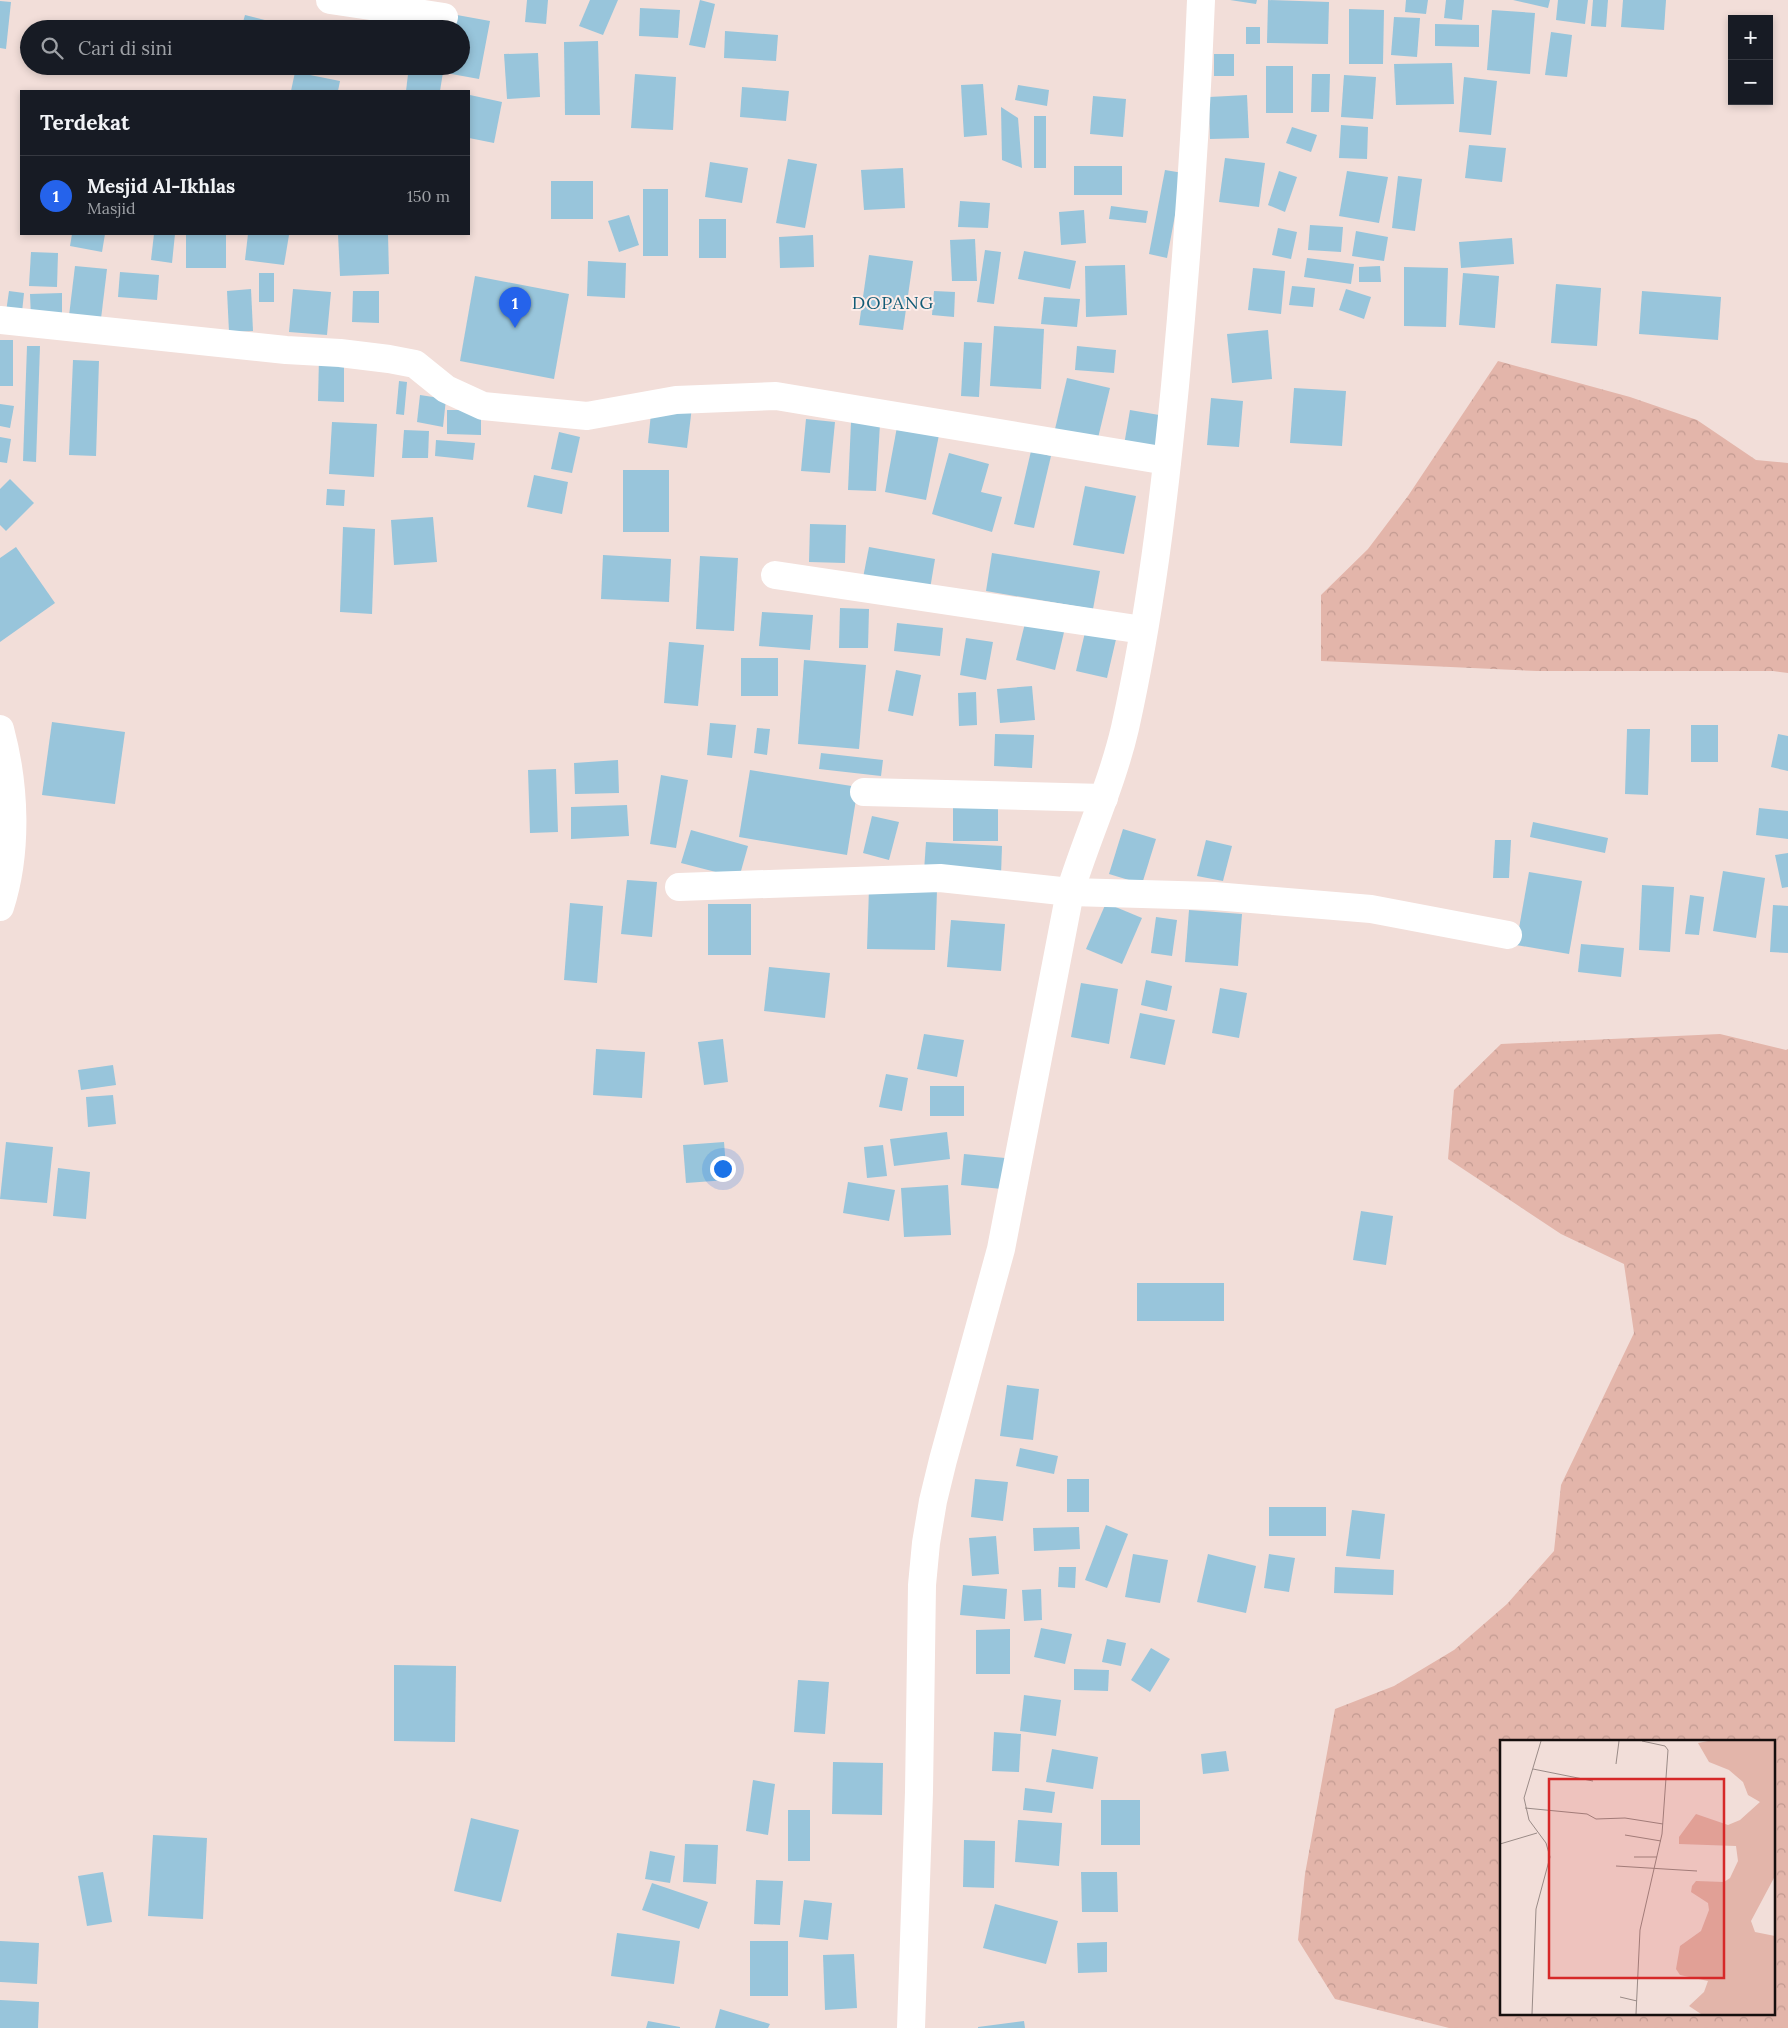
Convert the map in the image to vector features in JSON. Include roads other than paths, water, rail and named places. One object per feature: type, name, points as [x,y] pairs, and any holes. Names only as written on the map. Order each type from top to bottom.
[{"type":"street","points":[[330,0],[444,17]]},
{"type":"street","points":[[911,2028],[919,1792],[922,1585],[926,1543],[933,1501],[943,1460],[1001,1249],[1070,892],[1080,858],[1104,798],[1124,731],[1143,630],[1167,461],[1181,321],[1196,124],[1201,0]]},
{"type":"street","points":[[0,320],[389,359],[415,364],[446,389],[483,406],[587,416],[676,400],[776,396],[1167,461]]},
{"type":"street","points":[[775,574],[1143,630]]},
{"type":"street","points":[[0,729],[8,758],[12,829],[8,866],[0,907]]},
{"type":"street","points":[[864,792],[1104,798]]},
{"type":"street","points":[[679,887],[940,878],[1070,892],[1214,896],[1371,909],[1508,936]]},
{"type":"place","name":"Mesjid Al-Ikhlas","points":[[515,328]]},
{"type":"district","name":"DOPANG","points":[[893,302]]}]
